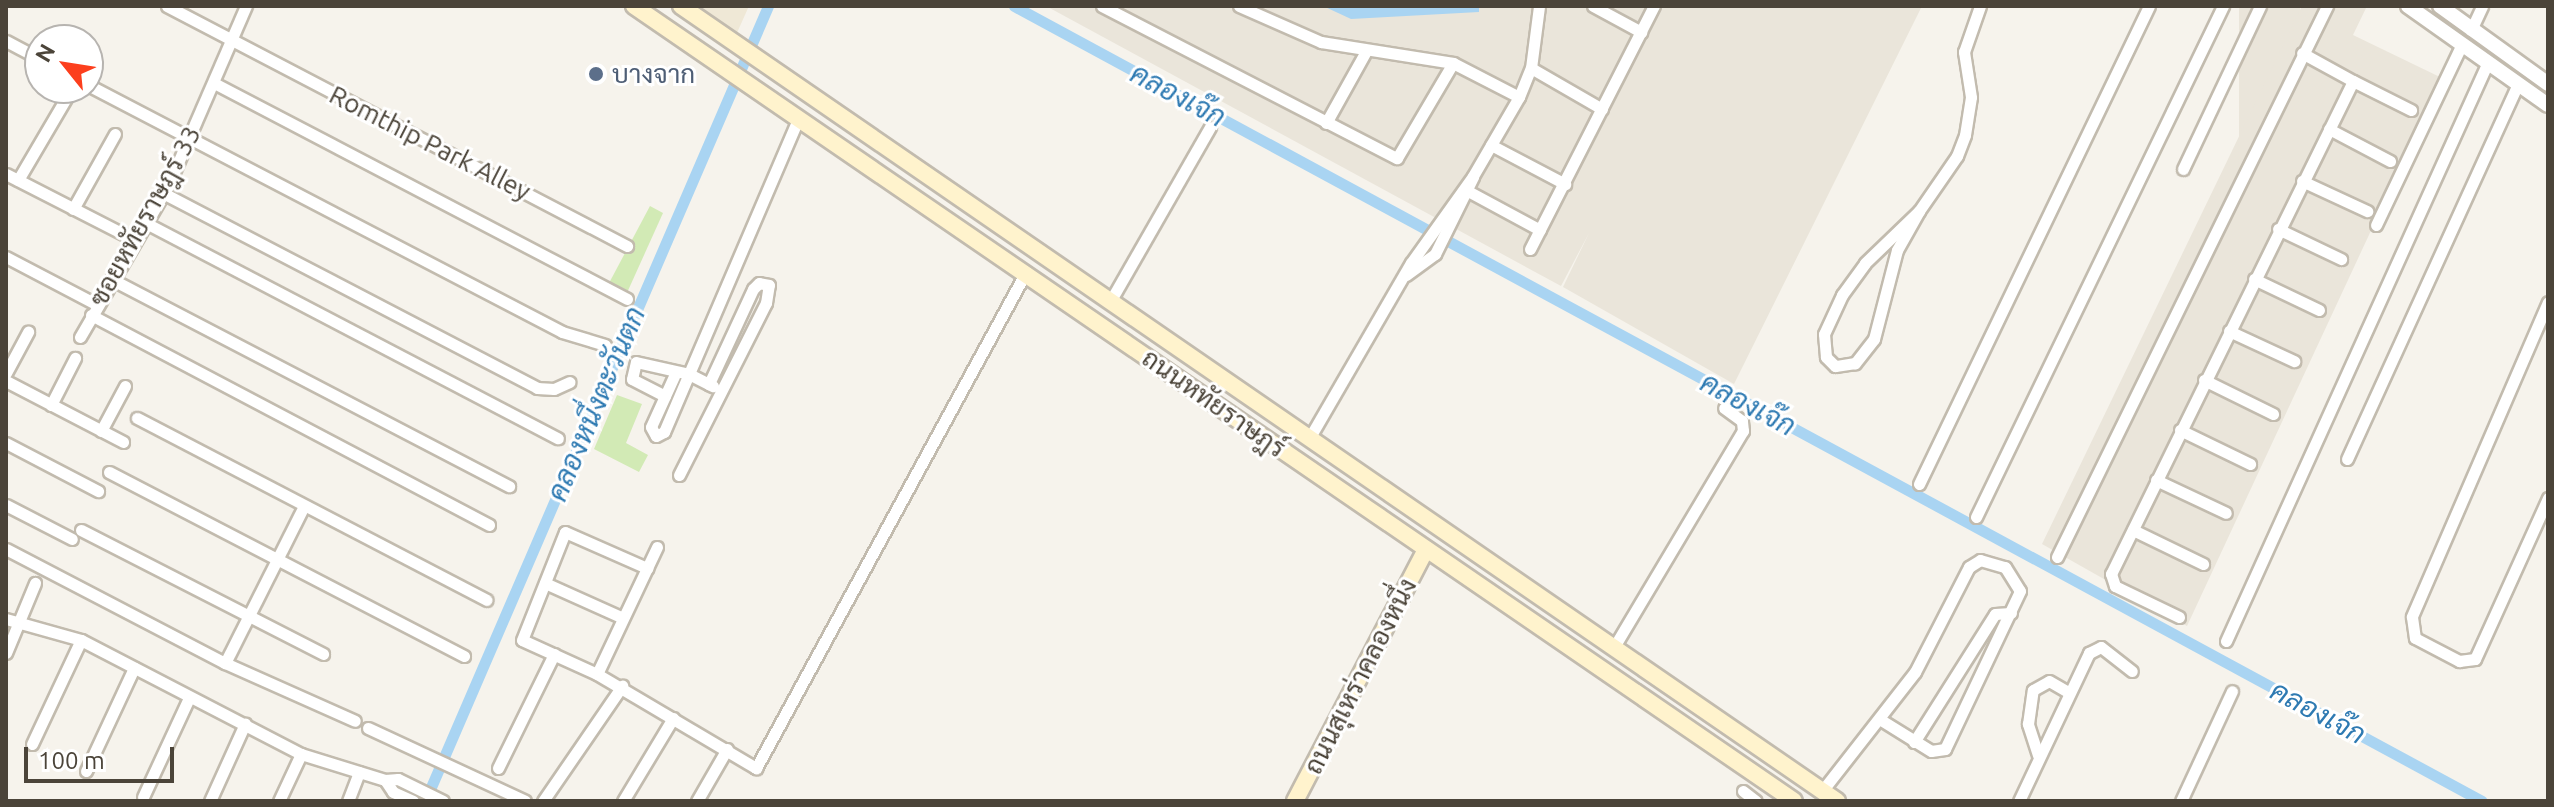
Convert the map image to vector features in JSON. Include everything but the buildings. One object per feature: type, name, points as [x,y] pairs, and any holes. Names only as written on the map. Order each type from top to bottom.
[{"type":"main road","name":"ถนนหทัยราษฎร์","points":[[634,6],[1794,801]]},
{"type":"main road","name":"ถนนหทัยราษฎร์","points":[[681,6],[1837,801]]},
{"type":"main road","points":[[1418,511],[1425,551],[1463,542]]},
{"type":"main road","name":"ถนนสุเหร่าคลองหนึ่ง","points":[[1295,801],[1425,551]]},
{"type":"street","name":"Romthip Park Alley","points":[[167,6],[627,246]]},
{"type":"street","name":"ซอยหทัยราษฎร์ 33","points":[[80,337],[190,140],[246,6]]},
{"type":"street","points":[[1103,6],[1326,123],[1402,157],[1453,63]]},
{"type":"street","points":[[1239,6],[1321,42],[1453,63],[1519,97]]},
{"type":"street","points":[[1310,437],[1401,278],[1430,250],[1519,97],[1531,68],[1539,6]]},
{"type":"street","points":[[1593,6],[1641,32]]},
{"type":"street","points":[[1530,249],[1654,6]]},
{"type":"street","points":[[1919,211],[1865,263],[1842,295],[1824,334],[1826,357],[1835,366],[1855,363],[1874,339],[1897,250],[1919,211],[1957,156],[1965,135],[1971,97],[1964,52],[1980,6]]},
{"type":"street","points":[[1919,484],[2149,6]]},
{"type":"street","points":[[1976,517],[2223,6]]},
{"type":"street","points":[[2183,169],[2260,6]]},
{"type":"street","points":[[2057,557],[2327,6]]},
{"type":"street","points":[[2408,6],[2548,105]]},
{"type":"street","points":[[2440,6],[2548,84]]},
{"type":"street","points":[[2471,30],[2482,6]]},
{"type":"street","points":[[6,41],[24,51]]},
{"type":"street","points":[[2376,225],[2462,44]]},
{"type":"street","points":[[1326,123],[1366,51]]},
{"type":"street","points":[[2302,53],[2411,110]]},
{"type":"street","points":[[2226,641],[2488,62]]},
{"type":"street","points":[[1531,68],[1602,109]]},
{"type":"street","points":[[2179,617],[2112,582],[2133,530],[2204,380],[2353,81]]},
{"type":"street","points":[[214,83],[627,299]]},
{"type":"street","points":[[2347,459],[2518,83]]},
{"type":"street","points":[[104,94],[562,332],[605,345]]},
{"type":"street","points":[[18,180],[63,104]]},
{"type":"street","points":[[675,374],[651,427],[660,437],[798,119]]},
{"type":"street","points":[[1111,300],[1210,127]]},
{"type":"street","points":[[2329,129],[2390,161]]},
{"type":"street","points":[[73,209],[115,134]]},
{"type":"street","points":[[1491,145],[1565,184]]},
{"type":"street","points":[[6,174],[133,239]]},
{"type":"street","points":[[2302,181],[2367,211]]},
{"type":"street","points":[[1466,190],[1540,230]]},
{"type":"street","points":[[163,193],[537,388],[554,389],[570,382]]},
{"type":"street","points":[[144,222],[558,438]]},
{"type":"street","points":[[2278,229],[2341,259]]},
{"type":"street","points":[[6,257],[94,309],[489,525]]},
{"type":"street","points":[[647,568],[565,532],[522,640],[622,686],[756,768],[1026,272]]},
{"type":"street","points":[[111,279],[509,486]]},
{"type":"street","points":[[2254,279],[2319,310]]},
{"type":"street","points":[[679,475],[771,294],[769,285],[759,283],[753,289],[709,384]]},
{"type":"street","points":[[2548,302],[2412,617],[2415,638],[2459,661],[2475,659],[2548,498]]},
{"type":"street","points":[[2229,331],[2294,361]]},
{"type":"street","points":[[6,373],[28,332]]},
{"type":"street","points":[[51,405],[75,358]]},
{"type":"street","points":[[665,396],[635,382],[631,372],[642,360],[675,374],[689,374],[722,391]]},
{"type":"street","points":[[2204,380],[2273,414]]},
{"type":"street","points":[[6,381],[123,442]]},
{"type":"street","points":[[101,431],[125,386]]},
{"type":"street","points":[[1614,647],[1743,431],[1742,421],[1724,408]]},
{"type":"street","points":[[137,418],[487,600]]},
{"type":"street","points":[[2180,430],[2250,464]]},
{"type":"street","points":[[6,443],[98,491]]},
{"type":"street","points":[[109,472],[464,656]]},
{"type":"street","points":[[2156,480],[2226,513]]},
{"type":"street","points":[[6,505],[72,539]]},
{"type":"street","points":[[225,663],[304,506]]},
{"type":"street","points":[[81,530],[323,654]]},
{"type":"street","points":[[2133,530],[2203,564]]},
{"type":"street","points":[[597,674],[657,547]]},
{"type":"street","points":[[6,549],[225,663],[355,721]]},
{"type":"street","points":[[1822,791],[1881,720],[1915,672],[1974,562],[1990,561],[2016,578],[2020,591],[2011,613],[1945,749],[1937,753],[1881,720]]},
{"type":"street","points":[[6,653],[35,583]]},
{"type":"street","points":[[545,583],[623,618]]},
{"type":"street","points":[[1914,742],[1995,614],[2011,613]]},
{"type":"street","points":[[6,619],[81,640],[301,754],[385,780],[398,779],[443,801]]},
{"type":"street","points":[[32,744],[81,640]]},
{"type":"street","points":[[2019,801],[2068,692],[2094,648],[2108,651],[2132,671]]},
{"type":"street","points":[[498,768],[554,654]]},
{"type":"street","points":[[86,771],[134,668]]},
{"type":"street","points":[[2038,755],[2028,724],[2033,690],[2049,681],[2068,692]]},
{"type":"street","points":[[543,801],[622,686]]},
{"type":"street","points":[[2181,801],[2232,691]]},
{"type":"street","points":[[143,797],[189,698]]},
{"type":"street","points":[[623,801],[673,718]]},
{"type":"street","points":[[210,801],[245,724]]},
{"type":"street","points":[[368,728],[525,801]]},
{"type":"street","points":[[697,801],[727,749]]},
{"type":"street","points":[[279,801],[301,754]]},
{"type":"street","points":[[348,801],[359,772]]},
{"type":"street","points":[[385,780],[393,792],[413,801]]},
{"type":"street","points":[[1743,791],[1756,801]]},
{"type":"shaded area","points":[[695,6],[749,6],[736,35]]},
{"type":"shaded area","points":[[1046,6],[1922,6],[1734,384],[1563,287],[1589,233],[1561,286]]},
{"type":"shaded area","points":[[2239,6],[2300,6],[2300,193],[2239,193]]},
{"type":"shaded area","points":[[2302,6],[2367,6],[2353,35],[2442,78],[2187,626],[2042,544]]},
{"type":"green space","points":[[650,206],[663,213],[626,295],[608,285]]},
{"type":"green space","points":[[617,395],[642,404],[626,443],[648,455],[639,472],[594,449]]},
{"type":"water","points":[[1323,6],[1479,6],[1479,12],[1351,19]]},
{"type":"waterway","name":"คลองหนึ่งตะวันตก","points":[[425,801],[768,6]]},
{"type":"waterway","name":"คลองเจ๊ก","points":[[1014,6],[2482,801]]},
{"type":"place","name":"บางจาก","points":[[596,74]]}]
